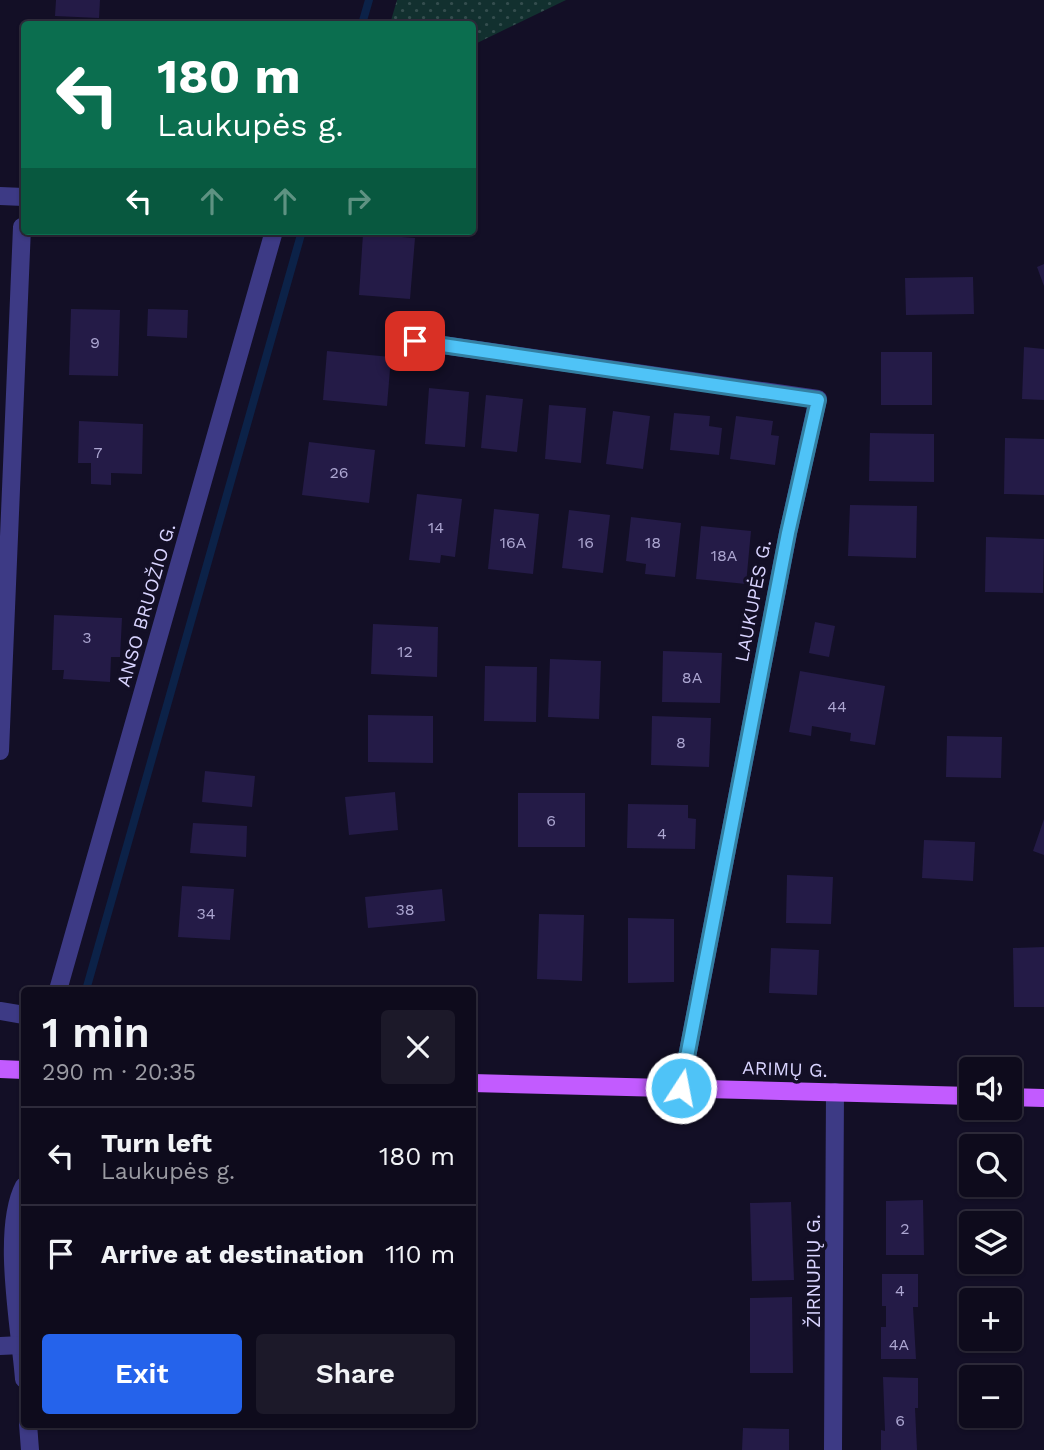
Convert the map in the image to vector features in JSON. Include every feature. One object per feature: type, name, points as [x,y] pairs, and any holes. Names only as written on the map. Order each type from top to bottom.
[{"type":"main road","points":[[0,1069],[21,1070]]},
{"type":"main road","name":"ARIMŲ G.","points":[[476,1083],[959,1096]]},
{"type":"main road","points":[[1022,1097],[1044,1098]]},
{"type":"street","points":[[0,196],[21,197]]},
{"type":"street","points":[[0,751],[22,235]]},
{"type":"street","name":"ANSO BRUOŽIO G.","points":[[59,987],[273,235]]},
{"type":"street","name":"LAUKUPĖS G.","points":[[415,341],[818,400],[788,533],[681,1088]]},
{"type":"street","points":[[0,1011],[21,1015]]},
{"type":"street","name":"ŽIRNUPIŲ G.","points":[[833,1450],[835,1092]]},
{"type":"street","points":[[21,1192],[16,1202],[7,1243],[21,1338]]},
{"type":"street","points":[[0,1346],[21,1345]]},
{"type":"street","points":[[28,1428],[30,1450]]},
{"type":"green space","points":[[397,0],[566,0],[476,44],[476,21],[391,21]]},
{"type":"building","points":[[56,0],[100,0],[99,18],[55,16]]},
{"type":"building","points":[[363,235],[415,238],[410,299],[359,295]]},
{"type":"building","points":[[1044,264],[1044,286],[1037,267]]},
{"type":"building","points":[[973,277],[974,314],[906,315],[905,278]]},
{"type":"building","points":[[71,309],[120,310],[118,376],[69,375]]},
{"type":"building","points":[[148,309],[188,310],[187,338],[147,336]]},
{"type":"building","points":[[1024,347],[1044,349],[1044,400],[1022,399]]},
{"type":"building","points":[[327,351],[391,357],[387,406],[323,400]]},
{"type":"building","points":[[881,352],[932,352],[932,405],[881,405]]},
{"type":"building","points":[[429,388],[469,392],[465,447],[425,444]]},
{"type":"building","points":[[486,395],[523,399],[517,452],[481,448]]},
{"type":"building","points":[[549,405],[586,408],[581,463],[545,459]]},
{"type":"building","points":[[613,411],[650,416],[643,469],[606,464]]},
{"type":"building","points":[[674,413],[710,416],[709,426],[722,428],[719,455],[670,450]]},
{"type":"building","points":[[736,416],[773,421],[771,435],[779,436],[775,465],[730,459]]},
{"type":"building","points":[[79,421],[143,424],[142,474],[111,473],[111,485],[91,484],[91,463],[78,463]]},
{"type":"building","points":[[870,433],[934,434],[934,482],[869,481]]},
{"type":"building","points":[[1005,438],[1044,439],[1044,495],[1004,494]]},
{"type":"building","points":[[309,442],[375,450],[369,503],[302,495]]},
{"type":"building","points":[[417,494],[462,499],[455,557],[441,555],[440,563],[409,560]]},
{"type":"building","points":[[850,505],[917,506],[916,558],[848,556]]},
{"type":"building","points":[[494,509],[539,514],[533,574],[488,569]]},
{"type":"building","points":[[569,510],[610,515],[603,573],[562,568]]},
{"type":"building","points":[[631,517],[681,523],[675,577],[645,574],[646,564],[626,561]]},
{"type":"building","points":[[701,526],[751,531],[746,584],[696,579]]},
{"type":"building","points":[[986,537],[1044,539],[1043,593],[985,592]]},
{"type":"building","points":[[54,615],[122,618],[120,657],[111,657],[110,682],[63,679],[64,670],[52,670]]},
{"type":"building","points":[[815,622],[835,626],[829,657],[809,653]]},
{"type":"building","points":[[373,624],[438,627],[437,677],[371,674]]},
{"type":"building","points":[[663,651],[722,653],[720,703],[662,702]]},
{"type":"building","points":[[550,659],[601,661],[599,719],[548,717]]},
{"type":"building","points":[[485,666],[537,667],[536,722],[484,721]]},
{"type":"building","points":[[800,671],[885,686],[875,745],[850,741],[851,733],[812,726],[811,736],[789,732]]},
{"type":"building","points":[[368,715],[433,716],[433,763],[368,762]]},
{"type":"building","points":[[652,716],[711,718],[709,767],[651,765]]},
{"type":"building","points":[[947,736],[1002,737],[1001,778],[946,777]]},
{"type":"building","points":[[205,771],[255,776],[252,807],[202,802]]},
{"type":"building","points":[[395,792],[398,830],[349,835],[345,797]]},
{"type":"building","points":[[518,793],[585,793],[585,847],[518,847]]},
{"type":"building","points":[[628,804],[688,805],[688,818],[696,819],[695,849],[627,848]]},
{"type":"building","points":[[1044,819],[1044,855],[1033,851]]},
{"type":"building","points":[[193,823],[247,826],[246,857],[190,853]]},
{"type":"building","points":[[924,840],[975,842],[973,881],[922,878]]},
{"type":"building","points":[[787,875],[833,877],[831,924],[786,923]]},
{"type":"building","points":[[182,886],[234,889],[230,940],[178,937]]},
{"type":"building","points":[[442,889],[445,921],[368,928],[365,897]]},
{"type":"building","points":[[539,914],[584,915],[582,981],[537,979]]},
{"type":"building","points":[[628,918],[674,919],[674,982],[628,983]]},
{"type":"building","points":[[1044,947],[1044,1007],[1014,1007],[1013,948]]},
{"type":"building","points":[[771,948],[819,950],[817,995],[769,993]]},
{"type":"building","points":[[923,1200],[924,1255],[886,1255],[886,1201]]},
{"type":"building","points":[[791,1202],[794,1280],[752,1281],[750,1203]]},
{"type":"building","points":[[882,1274],[918,1274],[918,1307],[913,1307],[916,1359],[881,1359],[881,1327],[886,1327],[886,1306],[882,1306]]},
{"type":"building","points":[[792,1297],[793,1373],[750,1373],[750,1298]]},
{"type":"building","points":[[883,1377],[918,1378],[918,1408],[915,1408],[917,1450],[881,1450],[881,1430],[885,1431]]},
{"type":"building","points":[[743,1428],[789,1429],[789,1450],[742,1450]]},
{"type":"waterway","points":[[363,21],[369,0]]},
{"type":"waterway","points":[[87,987],[301,235]]},
{"type":"route","points":[[415,341],[818,400],[788,533],[681,1088]]}]
